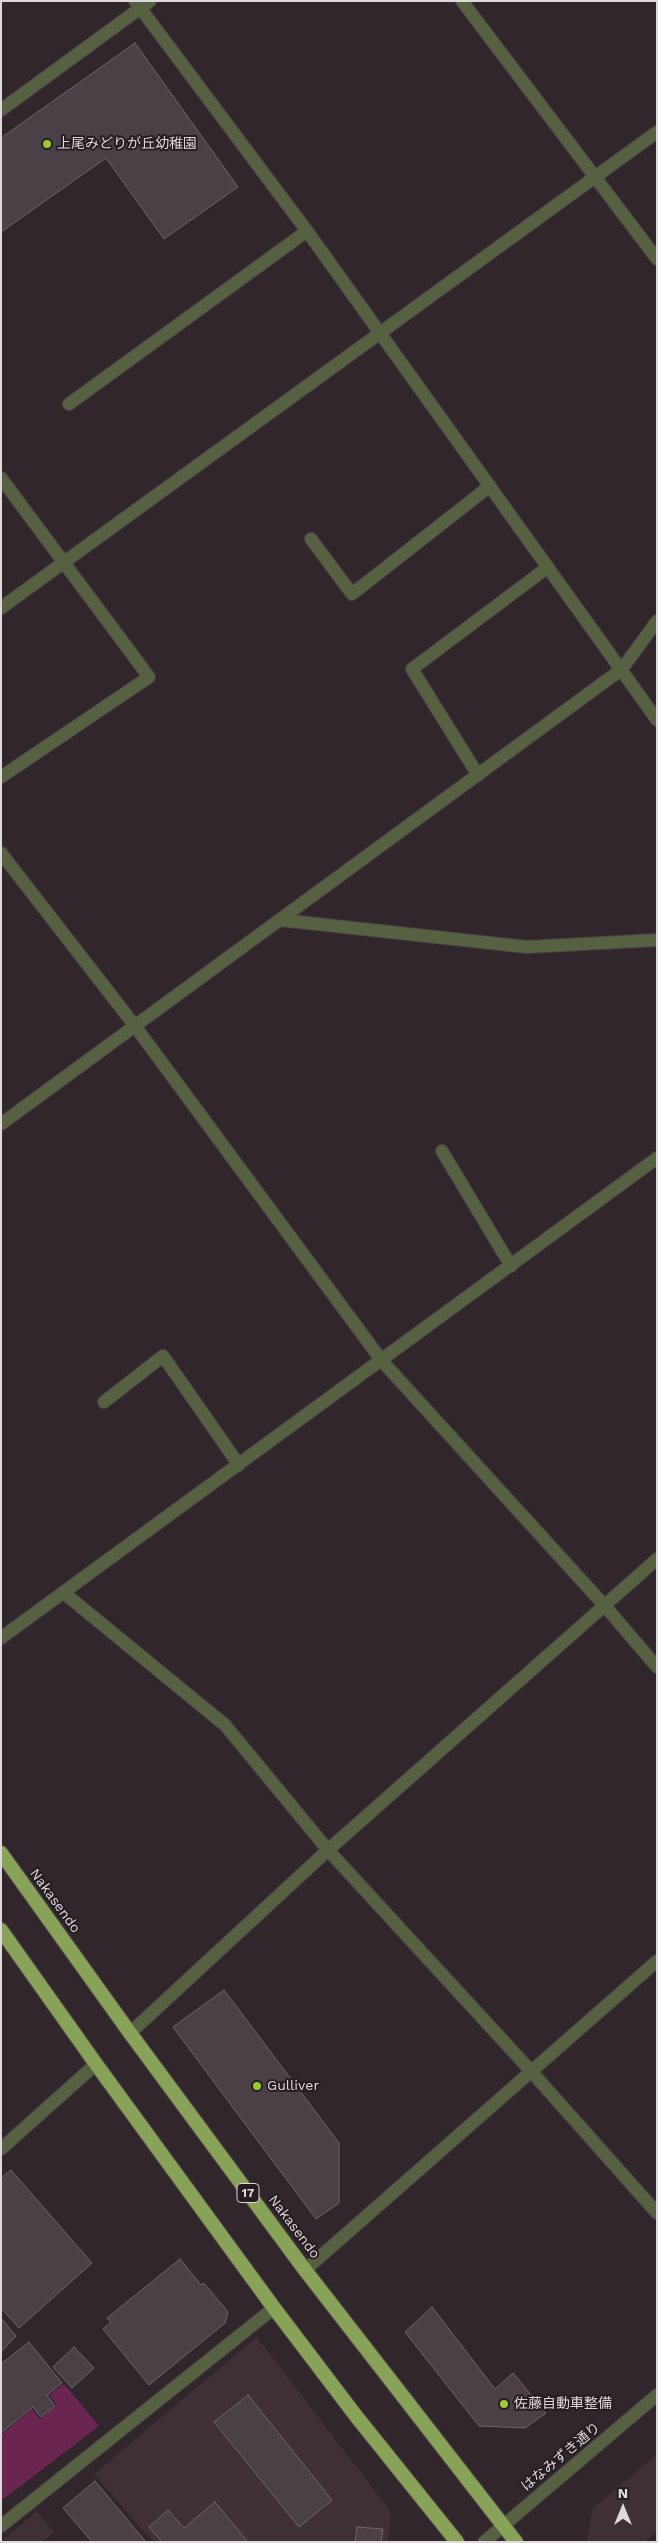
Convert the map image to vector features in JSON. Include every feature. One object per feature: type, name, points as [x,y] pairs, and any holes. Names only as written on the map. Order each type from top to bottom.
[{"type":"highway","name":"Nakasendo","points":[[1,1853],[130,2033],[305,2270],[516,2542]]},
{"type":"highway","points":[[1,1930],[274,2308],[356,2416],[457,2542]]},
{"type":"street","points":[[462,1],[657,259]]},
{"type":"street","points":[[1,110],[142,4],[307,230],[657,720]]},
{"type":"street","points":[[1,608],[657,132]]},
{"type":"street","points":[[68,404],[307,230]]},
{"type":"street","points":[[1,478],[149,676],[1,777]]},
{"type":"street","points":[[311,539],[352,594],[490,486]]},
{"type":"street","points":[[478,775],[412,669],[548,567]]},
{"type":"street","points":[[1,1124],[622,669],[657,621]]},
{"type":"street","points":[[1,853],[136,1026],[382,1360],[604,1605],[657,1667]]},
{"type":"street","points":[[280,920],[527,947],[657,940]]},
{"type":"street","points":[[442,1151],[511,1266]]},
{"type":"street","points":[[1,1638],[657,1158]]},
{"type":"street","points":[[104,1402],[163,1356],[239,1465]]},
{"type":"street","points":[[130,2033],[328,1850],[657,1559]]},
{"type":"street","points":[[64,1593],[225,1725],[328,1850],[530,2070],[657,2213]]},
{"type":"street","points":[[305,2270],[530,2070],[657,1961]]},
{"type":"street","points":[[1,2149],[96,2064]]},
{"type":"street","points":[[1,2526],[274,2308]]},
{"type":"street","name":"はなみずき通り","points":[[484,2542],[657,2395]]},
{"type":"shaded area","points":[[257,2337],[391,2512],[388,2542],[153,2542],[94,2474]]},
{"type":"shaded area","points":[[64,2384],[99,2426],[1,2501],[1,2435],[32,2409],[40,2419],[57,2405],[49,2395]]},
{"type":"shaded area","points":[[657,2454],[657,2531],[645,2542],[587,2542],[592,2509]]},
{"type":"shaded area","points":[[37,2511],[54,2532],[43,2542],[1,2542]]},
{"type":"building","points":[[135,43],[238,187],[164,239],[106,158],[1,232],[1,138]]},
{"type":"building","points":[[224,1990],[339,2143],[339,2203],[316,2219],[173,2027]]},
{"type":"building","points":[[11,2170],[92,2263],[19,2328],[1,2308],[1,2178]]},
{"type":"building","points":[[180,2259],[201,2285],[204,2283],[228,2312],[225,2323],[149,2385],[103,2329],[111,2322],[107,2318]]},
{"type":"building","points":[[432,2307],[495,2389],[513,2373],[546,2413],[525,2428],[479,2426],[405,2332]]},
{"type":"building","points":[[1,2318],[16,2336],[1,2352]]},
{"type":"building","points":[[29,2342],[62,2383],[47,2395],[55,2406],[41,2417],[33,2407],[1,2433],[1,2364]]},
{"type":"building","points":[[74,2347],[94,2368],[72,2388],[53,2367]]},
{"type":"building","points":[[248,2395],[332,2500],[299,2527],[214,2422]]},
{"type":"building","points":[[95,2481],[146,2542],[92,2542],[63,2508]]},
{"type":"building","points":[[215,2502],[248,2542],[162,2542],[149,2527],[168,2510],[184,2528]]},
{"type":"building","points":[[357,2527],[383,2529],[381,2542],[355,2542]]},
{"type":"place","name":"上尾みどりが丘幼稚園","points":[[47,144]]},
{"type":"place","name":"Gulliver","points":[[257,2086]]},
{"type":"place","name":"佐藤自動車整備","points":[[504,2404]]}]
